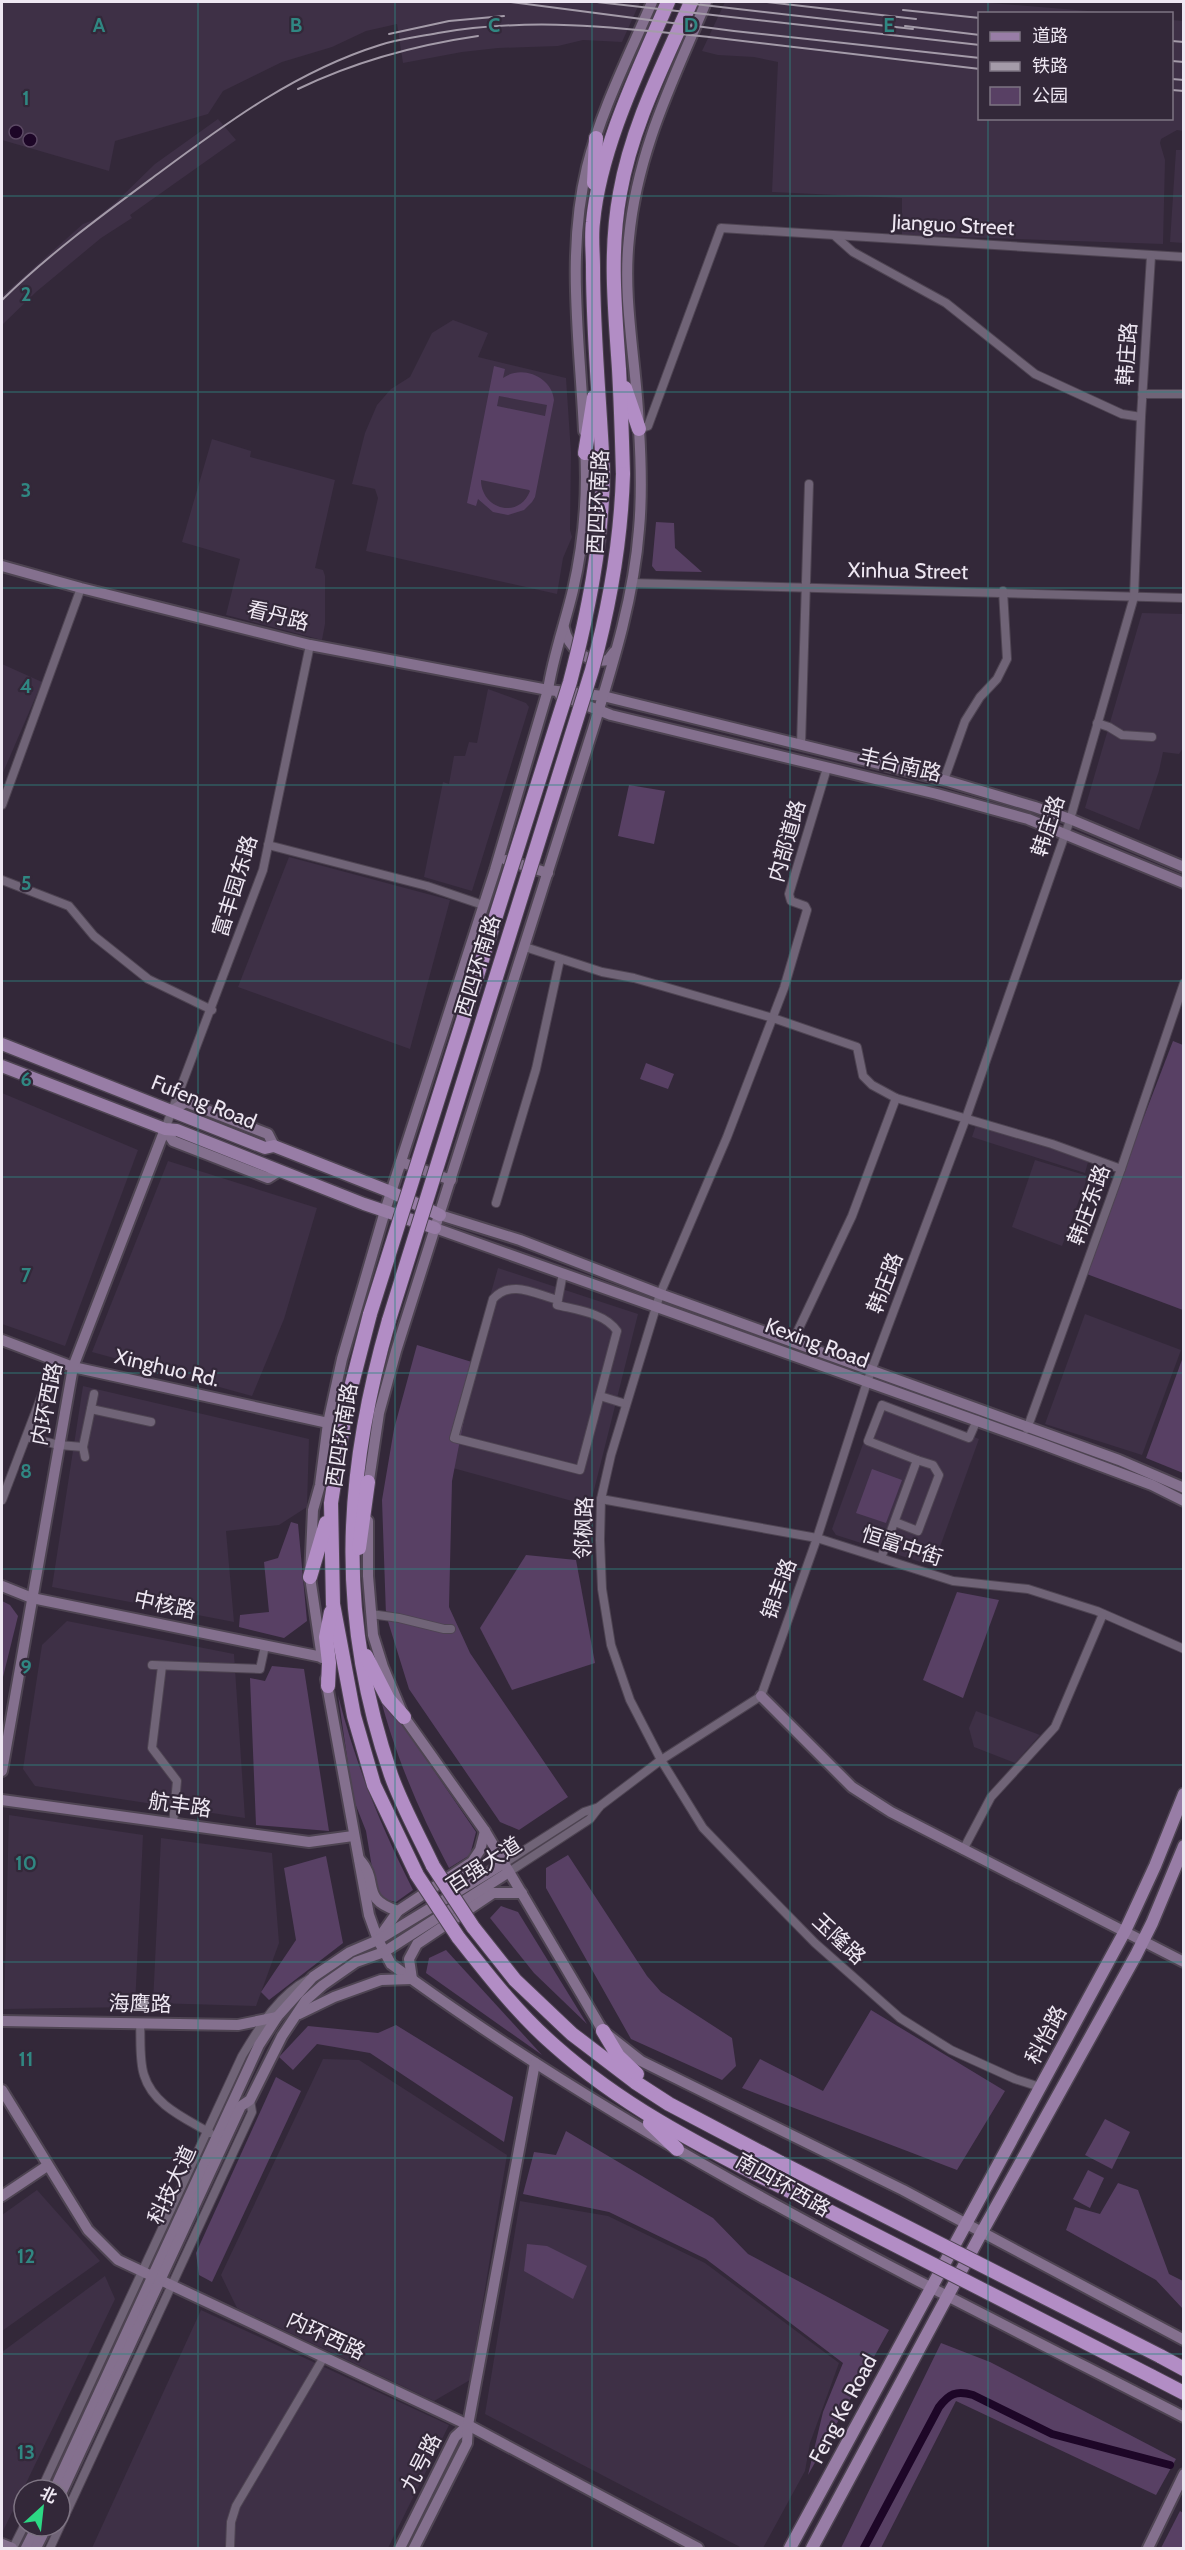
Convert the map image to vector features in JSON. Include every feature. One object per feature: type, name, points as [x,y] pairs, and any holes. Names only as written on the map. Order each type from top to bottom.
[{"type":"highway","name":"西四环南路","points":[[417,1875],[374,1785],[354,1716],[333,1604],[331,1503],[346,1407],[370,1314],[570,682],[586,620],[596,561],[603,473],[593,322],[592,222],[600,181],[616,128],[668,2]]},
{"type":"highway","name":"西四环南路","points":[[669,2104],[635,2082],[571,2034],[515,1980],[473,1927],[433,1866],[392,1777],[372,1709],[356,1637],[353,1595],[353,1506],[357,1458],[370,1390],[388,1320],[592,670],[605,622],[619,549],[623,474],[613,289],[614,243],[620,193],[629,152],[645,106],[691,2]]},
{"type":"highway","points":[[592,222],[596,138]]},
{"type":"highway","points":[[619,372],[639,429]]},
{"type":"highway","points":[[585,453],[597,375]]},
{"type":"highway","points":[[353,1595],[368,1482]]},
{"type":"highway","points":[[310,1577],[331,1503]]},
{"type":"highway","points":[[328,1686],[329,1663],[326,1636],[333,1604]]},
{"type":"highway","points":[[356,1637],[388,1699],[404,1717]]},
{"type":"highway","name":"南四环西路","points":[[417,1875],[458,1937],[502,1993],[555,2046],[629,2103],[702,2146],[1184,2393]]},
{"type":"highway","points":[[603,2031],[618,2056],[669,2104],[1184,2368]]},
{"type":"highway","points":[[629,2103],[677,2149]]},
{"type":"main road","name":"Fufeng Road","points":[[2,1044],[265,1148],[274,1146],[391,1192],[440,1215]]},
{"type":"main road","name":"Fufeng Road","points":[[2,1066],[165,1129],[177,1130],[279,1171],[435,1228]]},
{"type":"main road","name":"科怡路","points":[[931,2288],[1125,1931],[1184,1794]]},
{"type":"main road","name":"科怡路","points":[[812,2548],[982,2232],[1143,1941],[1184,1846]]},
{"type":"main road","name":"Feng Ke Road","points":[[790,2548],[931,2288]]},
{"type":"street","name":"西四环南路","points":[[384,1952],[369,1915],[322,1657],[310,1577],[314,1510],[320,1485],[328,1424],[342,1359],[385,1211],[549,690],[551,671],[564,627],[585,525],[585,453],[574,274],[579,210],[586,170],[596,138],[652,2]]},
{"type":"street","name":"西四环南路","points":[[506,1868],[485,1831],[404,1717],[383,1667],[373,1635],[371,1614],[368,1576],[368,1482],[379,1413],[406,1319],[599,711],[631,583],[640,503],[639,429],[628,286],[628,240],[645,150],[706,2]]},
{"type":"street","name":"Jianguo Street","points":[[639,429],[648,426],[659,399],[669,363],[721,228],[1184,257]]},
{"type":"street","points":[[836,236],[853,252],[946,303],[1035,374],[1122,414],[1141,417]]},
{"type":"street","name":"韩庄路","points":[[867,1382],[966,1118],[1070,819],[1134,597],[1142,394],[1151,256]]},
{"type":"street","points":[[1142,394],[1184,394]]},
{"type":"street","points":[[801,745],[809,484]]},
{"type":"street","name":"看丹路","points":[[2,566],[310,645],[549,690]]},
{"type":"street","name":"Xinhua Street","points":[[631,583],[1003,591],[1184,598]]},
{"type":"street","points":[[2,805],[81,588]]},
{"type":"street","points":[[944,780],[965,721],[980,697],[997,679],[1007,659],[1003,591]]},
{"type":"street","points":[[564,627],[567,642],[572,648],[586,656],[602,661],[608,660],[616,648]]},
{"type":"street","name":"富丰园东路","points":[[165,1129],[212,1010],[263,870],[310,645]]},
{"type":"street","name":"丰台南路","points":[[549,690],[603,696],[944,780],[1070,819],[1184,867]]},
{"type":"street","name":"丰台南路","points":[[549,690],[599,711],[1028,819],[1184,883]]},
{"type":"street","points":[[1097,723],[1122,735],[1152,737]]},
{"type":"street","name":"内部道路","points":[[773,1018],[786,985],[807,910],[806,906],[791,902],[789,894],[827,768]]},
{"type":"street","points":[[268,845],[427,886],[483,905]]},
{"type":"street","points":[[498,858],[548,873]]},
{"type":"street","points":[[2,880],[69,906],[94,936],[148,979],[212,1010]]},
{"type":"street","points":[[525,947],[560,959],[773,1018],[857,1047],[863,1076],[872,1085],[896,1098],[1052,1144],[1121,1169]]},
{"type":"street","points":[[496,1203],[536,1069],[560,959]]},
{"type":"street","name":"韩庄东路","points":[[1027,1433],[1184,983]]},
{"type":"street","name":"邻枫路","points":[[661,1760],[630,1700],[611,1645],[602,1589],[601,1499],[611,1455],[660,1294],[727,1137],[773,1018]]},
{"type":"street","points":[[792,1343],[852,1216],[896,1098]]},
{"type":"street","name":"内环西路","points":[[2,1771],[73,1367],[165,1129]]},
{"type":"street","points":[[401,1161],[451,1180]]},
{"type":"street","name":"Kexing Road","points":[[440,1215],[520,1240],[792,1343],[872,1370],[1152,1485],[1184,1501]]},
{"type":"street","name":"Kexing Road","points":[[435,1228],[976,1420],[1119,1460],[1184,1488]]},
{"type":"street","points":[[557,1302],[563,1273]]},
{"type":"street","points":[[512,1287],[612,1322],[617,1331],[600,1396],[580,1470],[454,1438],[493,1299],[501,1290],[512,1287]]},
{"type":"street","name":"Xinghuo Rd.","points":[[2,1340],[73,1367],[328,1424]]},
{"type":"street","points":[[2,1500],[48,1379]]},
{"type":"street","name":"锦丰路","points":[[761,1696],[817,1538],[867,1382]]},
{"type":"street","points":[[85,1457],[83,1447],[94,1395]]},
{"type":"street","points":[[600,1396],[626,1404]]},
{"type":"street","points":[[895,1522],[918,1531],[939,1475],[933,1465],[868,1441],[882,1405],[969,1438],[976,1420]]},
{"type":"street","points":[[91,1409],[151,1422]]},
{"type":"street","points":[[27,1437],[59,1445],[83,1447]]},
{"type":"street","points":[[881,1558],[917,1460]]},
{"type":"street","name":"恒富中街","points":[[601,1499],[817,1538],[953,1581],[1028,1589],[1103,1614],[1184,1649]]},
{"type":"street","name":"中核路","points":[[2,1586],[32,1598],[322,1657]]},
{"type":"street","points":[[371,1614],[451,1629]]},
{"type":"street","points":[[963,1850],[991,1797],[1055,1727],[1103,1614]]},
{"type":"street","points":[[152,1665],[260,1669],[265,1646]]},
{"type":"street","points":[[162,1666],[152,1748],[177,1780],[173,1824]]},
{"type":"street","points":[[661,1760],[761,1696],[852,1787],[891,1812],[1184,1962]]},
{"type":"street","name":"百强大道","points":[[384,1952],[584,1812],[600,1806],[661,1760]]},
{"type":"street","name":"玉隆路","points":[[661,1760],[703,1828],[815,1943],[900,2018],[951,2050],[1015,2079],[1040,2086]]},
{"type":"street","name":"航丰路","points":[[2,1800],[309,1842],[353,1836]]},
{"type":"street","points":[[356,1962],[378,1940],[398,1911],[472,1862],[480,1850],[485,1831]]},
{"type":"street","points":[[358,1859],[368,1869],[372,1895],[378,1903],[398,1911]]},
{"type":"street","points":[[506,1868],[603,2031],[641,2061],[966,2223],[1184,2340]]},
{"type":"street","name":"百强大道","points":[[378,1940],[506,1868]]},
{"type":"street","points":[[294,2017],[314,2005],[381,1980],[412,1980],[409,1959],[417,1944],[493,1893],[522,1893]]},
{"type":"street","name":"科技大道","points":[[67,2478],[212,2134],[259,2045],[277,2017],[313,1977],[350,1952],[378,1940]]},
{"type":"street","name":"科技大道","points":[[59,2478],[151,2276],[241,2106],[250,2100],[270,2058],[294,2017],[306,2000],[323,1985],[356,1962],[384,1952]]},
{"type":"street","name":"南四环西路","points":[[384,1952],[391,1964],[412,1980],[535,2064],[677,2149],[844,2244],[1184,2417]]},
{"type":"street","points":[[140,2023],[143,2073],[148,2085],[161,2103],[212,2134],[242,2056],[265,2019],[287,1994],[299,1984],[313,1977]]},
{"type":"street","name":"海鹰路","points":[[2,2021],[238,2025],[277,2017]]},
{"type":"street","points":[[468,2425],[535,2064]]},
{"type":"street","name":"内环西路","points":[[2,2090],[88,2230],[118,2259],[468,2425],[698,2548]]},
{"type":"street","points":[[50,2548],[252,2112],[250,2100]]},
{"type":"street","points":[[2,2196],[47,2166]]},
{"type":"street","points":[[46,2478],[151,2276]]},
{"type":"street","points":[[230,2548],[231,2522],[236,2506],[324,2356]]},
{"type":"street","name":"九号路","points":[[400,2548],[455,2437],[468,2425]]},
{"type":"street","name":"九号路","points":[[414,2548],[467,2443],[468,2425]]},
{"type":"street","points":[[1148,2548],[1184,2474]]},
{"type":"street","points":[[2,2544],[13,2548]]},
{"type":"shaded area","points":[[2,2],[640,2],[622,42],[583,40],[558,46],[498,48],[403,63],[397,24],[366,31],[332,47],[282,62],[223,91],[208,114],[115,141],[109,171],[2,140]]},
{"type":"shaded area","points":[[725,2],[978,2],[1100,12],[978,12],[978,120],[1173,120],[1173,20],[1183,21],[1183,131],[1177,130],[1161,139],[1160,143],[1165,160],[1163,244],[902,235],[902,198],[772,192],[778,62],[702,51]]},
{"type":"shaded area","points":[[218,119],[236,140],[130,215],[132,218],[101,238],[36,292],[2,325],[2,296],[83,224],[93,220],[116,202],[155,164]]},
{"type":"shaded area","points":[[13,125],[19,125],[23,132],[19,139],[13,139],[9,135],[9,129]]},
{"type":"shaded area","points":[[27,133],[33,133],[37,140],[33,147],[27,147],[23,143],[23,137]]},
{"type":"shaded area","points":[[1176,150],[1183,150],[1183,243],[1170,242]]},
{"type":"shaded area","points":[[453,320],[488,333],[478,357],[566,378],[571,453],[570,530],[572,537],[563,558],[557,594],[366,551],[378,498],[375,489],[352,484],[365,433],[377,405],[391,389],[410,377],[432,333]]},
{"type":"shaded area","points":[[212,439],[251,451],[250,457],[335,480],[315,568],[323,570],[325,576],[325,624],[322,640],[226,615],[240,559],[182,542]]},
{"type":"shaded area","points":[[1142,613],[1183,614],[1183,748],[1179,754],[1163,752],[1139,830],[1085,808]]},
{"type":"shaded area","points":[[2,664],[42,682],[2,775]]},
{"type":"shaded area","points":[[488,689],[526,703],[529,707],[472,891],[424,877],[443,782],[449,784],[454,756],[465,756],[469,742],[477,743]]},
{"type":"shaded area","points":[[289,857],[450,900],[410,1049],[238,987]]},
{"type":"shaded area","points":[[2,1093],[138,1150],[65,1346],[2,1324]]},
{"type":"shaded area","points":[[977,1122],[1088,1162],[1085,1173],[972,1137]]},
{"type":"shaded area","points":[[1035,1160],[1088,1176],[1062,1246],[1012,1227]]},
{"type":"shaded area","points":[[168,1161],[317,1208],[284,1319],[252,1396],[92,1352]]},
{"type":"shaded area","points":[[498,1268],[638,1314],[590,1506],[442,1465]]},
{"type":"shaded area","points":[[1085,1314],[1181,1350],[1142,1455],[1045,1424]]},
{"type":"shaded area","points":[[83,1386],[309,1439],[307,1507],[279,1525],[226,1531],[234,1622],[52,1587]]},
{"type":"shaded area","points":[[884,1401],[979,1439],[933,1566],[836,1535],[832,1529],[878,1403]]},
{"type":"shaded area","points":[[67,1621],[234,1654],[245,1818],[35,1786],[23,1769],[42,1645]]},
{"type":"shaded area","points":[[976,1711],[1040,1735],[1015,1763],[974,1747],[969,1728]]},
{"type":"shaded area","points":[[9,1815],[143,1835],[135,2007],[4,2009]]},
{"type":"shaded area","points":[[161,1838],[272,1853],[279,1943],[256,2006],[153,2003]]},
{"type":"shaded area","points":[[323,2059],[359,2060],[507,2155],[470,2380],[434,2401],[237,2308],[221,2275]]},
{"type":"shaded area","points":[[37,2190],[100,2261],[2,2331],[2,2215]]},
{"type":"shaded area","points":[[520,2201],[608,2216],[705,2263],[839,2363],[810,2443],[805,2471],[763,2548],[742,2548],[485,2414]]},
{"type":"shaded area","points":[[105,2276],[115,2299],[29,2478],[12,2478],[12,2512],[2,2533],[2,2352]]},
{"type":"shaded area","points":[[201,2310],[449,2425],[388,2548],[92,2548]]},
{"type":"green space","points":[[494,366],[505,369],[503,378],[519,372],[535,375],[548,385],[554,400],[535,497],[524,510],[508,515],[493,512],[478,499],[476,506],[467,503]],"holes":[[[499,396],[547,405],[545,416],[497,406]],[[481,480],[529,490],[530,491],[518,506],[501,507],[487,498]]]},
{"type":"green space","points":[[656,522],[674,523],[675,548],[702,572],[656,571],[652,566]]},
{"type":"green space","points":[[629,785],[665,791],[654,844],[618,836]]},
{"type":"green space","points":[[1173,1041],[1183,1045],[1183,1310],[1084,1273]]},
{"type":"green space","points":[[646,1063],[674,1074],[668,1089],[640,1079]]},
{"type":"green space","points":[[417,1345],[475,1363],[452,1481],[449,1607],[470,1653],[568,1797],[519,1830],[500,1822],[409,1689],[386,1615],[382,1500],[394,1429]]},
{"type":"green space","points":[[1183,1357],[1184,1473],[1146,1458]]},
{"type":"green space","points":[[872,1469],[902,1480],[886,1523],[856,1513]]},
{"type":"green space","points":[[291,1522],[298,1524],[307,1621],[284,1638],[239,1627],[240,1615],[269,1612],[264,1562],[278,1558]]},
{"type":"green space","points":[[526,1555],[576,1560],[595,1663],[512,1690],[480,1628]]},
{"type":"green space","points":[[957,1592],[999,1600],[963,1698],[923,1680]]},
{"type":"green space","points":[[2,1601],[10,1605],[18,1616],[2,1681]]},
{"type":"green space","points":[[272,1666],[304,1669],[329,1831],[256,1825],[250,1678],[265,1681]]},
{"type":"green space","points":[[375,1677],[387,1702],[476,1832],[470,1855],[449,1868],[406,1775],[381,1702]]},
{"type":"green space","points":[[338,1695],[370,1794],[413,1890],[396,1902],[379,1898],[376,1892],[366,1831],[353,1798]]},
{"type":"green space","points":[[568,1855],[647,1976],[661,1992],[732,2038],[736,2066],[722,2080],[631,2039],[546,1888],[546,1868]]},
{"type":"green space","points":[[326,1856],[343,1943],[269,2000],[261,1992],[296,1940],[284,1868]]},
{"type":"green space","points":[[501,1906],[518,1912],[587,2024],[534,1973],[490,1918]]},
{"type":"green space","points":[[446,1950],[542,2055],[426,1973],[429,1958]]},
{"type":"green space","points":[[871,2010],[1005,2091],[957,2170],[742,2088],[760,2059],[823,2091]]},
{"type":"green space","points":[[396,2025],[513,2097],[504,2142],[370,2053],[317,2044],[293,2070],[279,2057],[308,2026],[378,2033]]},
{"type":"green space","points":[[276,2077],[301,2091],[212,2282],[199,2275],[196,2253]]},
{"type":"green space","points":[[1105,2119],[1130,2132],[1112,2169],[1085,2155]]},
{"type":"green space","points":[[566,2131],[713,2218],[748,2254],[889,2330],[808,2475],[823,2412],[843,2363],[706,2259],[609,2212],[523,2194],[534,2152],[556,2155]]},
{"type":"green space","points":[[1088,2170],[1104,2178],[1090,2208],[1073,2199]]},
{"type":"green space","points":[[1118,2183],[1138,2190],[1169,2274],[1183,2281],[1183,2309],[1156,2280],[1066,2230],[1075,2207],[1100,2214]]},
{"type":"green space","points":[[527,2244],[547,2246],[587,2266],[573,2299],[524,2271]]},
{"type":"green space","points":[[941,2343],[990,2362],[1176,2459],[1156,2495],[956,2401],[881,2548],[841,2548]]},
{"type":"green space","points":[[1180,2511],[1183,2513],[1183,2548],[1161,2548]]},
{"type":"waterway","points":[[864,2548],[939,2407],[953,2394],[973,2395],[1052,2434],[1170,2465]]},
{"type":"railway","points":[[511,2],[734,31],[978,58]]},
{"type":"railway","points":[[597,2],[978,45]]},
{"type":"railway","points":[[677,2],[913,29]]},
{"type":"railway","points":[[767,2],[916,19]]},
{"type":"railway","points":[[903,10],[978,18]]},
{"type":"railway","points":[[389,34],[449,21],[504,16]]},
{"type":"railway","points":[[2,300],[39,266],[118,203],[265,99],[320,69],[394,41],[472,28],[506,25],[573,25],[675,33],[978,69]]},
{"type":"railway","points":[[905,26],[978,35]]},
{"type":"railway","points":[[298,89],[319,79],[386,56],[432,44],[478,36]]},
{"type":"railway","points":[[1173,41],[1184,42]]},
{"type":"railway","points":[[1173,61],[1184,62]]},
{"type":"railway","points":[[1173,79],[1184,80]]},
{"type":"railway","points":[[1173,90],[1184,91]]}]
